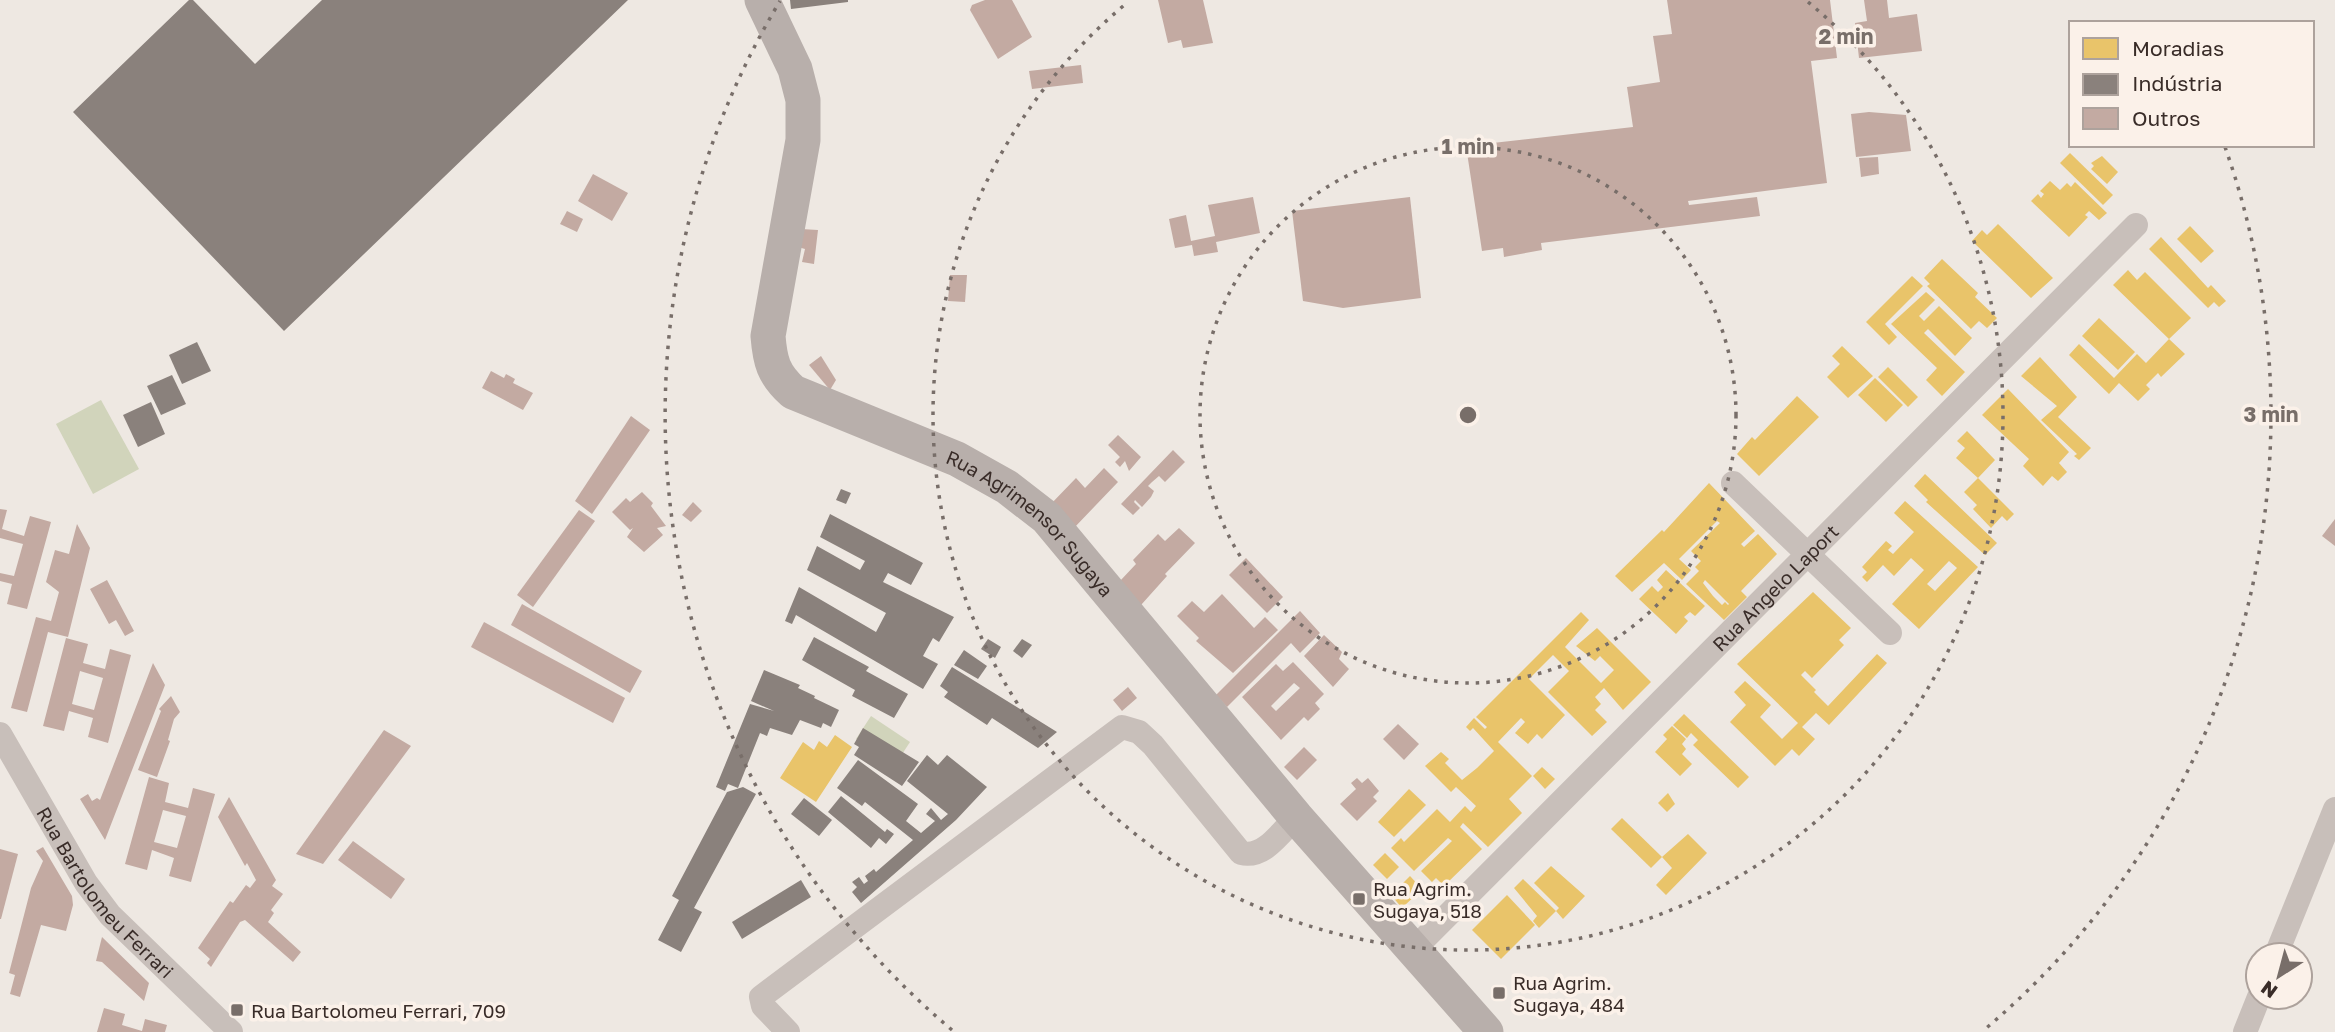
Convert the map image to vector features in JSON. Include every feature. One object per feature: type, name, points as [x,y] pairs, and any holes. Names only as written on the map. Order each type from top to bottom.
[{"type":"main road","name":"Rua Agrimensor Sugaya","points":[[762,0],[795,69],[803,100],[801,152],[768,336],[770,364],[780,380],[793,392],[957,459],[1007,487],[1047,518],[1296,817],[1486,1032]]},
{"type":"street","name":"Rua Angelo Laport","points":[[1414,949],[2136,225]]},
{"type":"street","points":[[1733,483],[1889,633]]},
{"type":"street","points":[[788,1032],[763,1006],[761,997],[1122,727],[1139,732],[1153,745],[1241,853],[1251,856],[1261,852],[1296,817]]},
{"type":"street","name":"Rua Bartolomeu Ferrari","points":[[0,734],[86,883],[110,915],[231,1032]]},
{"type":"street","points":[[2283,941],[2335,809]]},
{"type":"street","points":[[2245,1032],[2253,1011]]},
{"type":"green space","points":[[101,400],[139,469],[93,494],[56,424]]},
{"type":"green space","points":[[871,716],[910,742],[895,765],[856,739]]},
{"type":"building: Moradias","points":[[2070,153],[2113,195],[2103,205],[2060,163]]},
{"type":"building: Moradias","points":[[2102,156],[2118,172],[2107,184],[2091,169],[2094,166],[2091,163]]},
{"type":"building: Moradias","points":[[2050,181],[2060,190],[2067,183],[2071,187],[2075,182],[2107,213],[2099,220],[2089,211],[2085,215],[2088,217],[2069,237],[2031,201],[2038,194],[2041,198],[2044,194],[2040,191]]},
{"type":"building: Moradias","points":[[1998,224],[2053,278],[2031,298],[1972,241],[1982,230],[1987,235]]},
{"type":"building: Moradias","points":[[2190,226],[2214,251],[2201,263],[2177,239]]},
{"type":"building: Moradias","points":[[2161,237],[2208,288],[2211,285],[2226,301],[2219,307],[2214,302],[2208,308],[2149,249]]},
{"type":"building: Moradias","points":[[1942,259],[1978,293],[1975,297],[1997,318],[1987,328],[1979,321],[1971,329],[1927,286],[1930,284],[1924,278]]},
{"type":"building: Moradias","points":[[2128,270],[2137,280],[2145,272],[2191,318],[2169,339],[2113,285]]},
{"type":"building: Moradias","points":[[1912,276],[1923,286],[1885,324],[1897,337],[1889,345],[1866,322]]},
{"type":"building: Moradias","points":[[1926,292],[1935,300],[1919,316],[1924,321],[1939,306],[1972,338],[1955,356],[1928,329],[1924,333],[1965,372],[1942,396],[1926,380],[1937,368],[1891,324]]},
{"type":"building: Moradias","points":[[2099,318],[2135,352],[2118,370],[2082,336]]},
{"type":"building: Moradias","points":[[2169,339],[2185,354],[2161,377],[2158,373],[2146,385],[2150,389],[2138,401],[2119,383],[2109,394],[2069,355],[2079,344],[2114,378],[2137,354],[2146,363]]},
{"type":"building: Moradias","points":[[1842,346],[1873,376],[1848,398],[1827,377],[1840,364],[1832,356]]},
{"type":"building: Moradias","points":[[2040,357],[2077,397],[2058,417],[2091,448],[2079,460],[2074,456],[2077,454],[2041,420],[2057,406],[2021,376]]},
{"type":"building: Moradias","points":[[1888,367],[1918,397],[1908,407],[1878,377]]},
{"type":"building: Moradias","points":[[1875,378],[1903,405],[1886,422],[1858,395]]},
{"type":"building: Moradias","points":[[2008,389],[2069,452],[2059,463],[2067,472],[2058,481],[2052,476],[2043,486],[2023,466],[2029,459],[1982,415]]},
{"type":"building: Moradias","points":[[1797,396],[1819,417],[1759,476],[1737,454],[1752,437],[1755,440]]},
{"type":"building: Moradias","points":[[1967,431],[1995,460],[1978,478],[1956,458],[1965,448],[1957,441]]},
{"type":"building: Moradias","points":[[1925,474],[1997,543],[1985,555],[1926,502],[1928,500],[1914,486]]},
{"type":"building: Moradias","points":[[1978,478],[2014,514],[2007,521],[2002,516],[1991,528],[1973,509],[1977,505],[1964,492]]},
{"type":"building: Moradias","points":[[1709,483],[1755,531],[1741,544],[1744,547],[1758,534],[1777,554],[1741,591],[1747,597],[1724,620],[1686,584],[1699,571],[1695,567],[1701,561],[1691,551],[1720,523],[1717,521],[1679,559],[1691,570],[1682,580],[1664,563],[1632,592],[1615,576],[1662,530],[1664,532]],"holes":[[[1705,580],[1729,604],[1725,602],[1722,605],[1703,583]]]},
{"type":"building: Moradias","points":[[1905,501],[1978,567],[1919,629],[1892,604],[1924,570],[1911,558],[1894,576],[1883,565],[1867,582],[1862,577],[1867,572],[1862,567],[1886,541],[1892,546],[1888,550],[1893,554],[1914,532],[1894,513]],"holes":[[[1949,561],[1957,568],[1935,591],[1927,584]]]},
{"type":"building: Moradias","points":[[1666,570],[1705,606],[1695,616],[1690,612],[1684,617],[1688,621],[1676,634],[1639,599],[1652,586],[1658,592],[1663,587],[1657,580]]},
{"type":"building: Moradias","points":[[1813,592],[1851,628],[1839,640],[1844,645],[1812,678],[1805,671],[1801,675],[1828,706],[1877,654],[1887,663],[1829,725],[1816,713],[1802,727],[1815,739],[1799,756],[1792,749],[1775,766],[1730,722],[1746,705],[1734,692],[1745,681],[1771,705],[1760,717],[1782,739],[1798,723],[1737,664]]},
{"type":"building: Moradias","points":[[1581,612],[1589,620],[1565,647],[1601,683],[1614,670],[1600,656],[1595,661],[1576,646],[1597,628],[1651,682],[1623,710],[1604,688],[1595,697],[1601,704],[1595,710],[1607,722],[1592,736],[1548,692],[1569,671],[1553,655],[1529,679],[1565,715],[1542,739],[1537,734],[1528,744],[1515,733],[1525,722],[1521,718],[1498,742],[1532,776],[1509,799],[1522,813],[1488,847],[1463,823],[1460,827],[1482,849],[1444,886],[1436,878],[1432,882],[1421,871],[1452,841],[1448,838],[1414,871],[1391,848],[1401,838],[1404,842],[1437,809],[1450,822],[1465,806],[1471,812],[1476,806],[1456,787],[1451,792],[1425,766],[1441,752],[1449,759],[1445,763],[1462,780],[1477,768],[1494,751],[1473,728],[1470,731],[1466,727],[1474,718],[1485,729],[1487,727],[1476,717]]},
{"type":"building: Moradias","points":[[1684,714],[1749,777],[1738,788],[1693,745],[1698,740],[1691,733],[1687,738],[1673,725]]},
{"type":"building: Moradias","points":[[1672,726],[1686,739],[1682,744],[1686,749],[1682,754],[1692,764],[1680,776],[1655,752],[1667,739],[1663,735]]},
{"type":"building: Moradias","points":[[835,735],[852,747],[816,802],[780,778],[803,742],[814,750],[819,741],[827,747]]},
{"type":"building: Moradias","points":[[1542,767],[1555,779],[1545,789],[1533,776]]},
{"type":"building: Moradias","points":[[1409,789],[1426,805],[1394,837],[1378,822]]},
{"type":"building: Moradias","points":[[1668,793],[1675,804],[1667,812],[1658,803]]},
{"type":"building: Moradias","points":[[1622,818],[1662,857],[1651,868],[1611,829]]},
{"type":"building: Moradias","points":[[1688,834],[1707,853],[1666,895],[1656,885],[1672,868],[1662,857]]},
{"type":"building: Moradias","points":[[1385,853],[1399,867],[1387,879],[1373,865]]},
{"type":"building: Moradias","points":[[1551,866],[1585,896],[1563,919],[1556,911],[1559,908],[1534,883]]},
{"type":"building: Moradias","points":[[1410,876],[1422,889],[1402,908],[1391,895]]},
{"type":"building: Moradias","points":[[1523,879],[1556,911],[1539,928],[1533,921],[1537,916],[1514,888]]},
{"type":"building: Moradias","points":[[1507,895],[1535,925],[1501,959],[1472,930]]},
{"type":"building: Indústria","points":[[189,0],[193,0],[255,64],[322,0],[628,0],[284,331],[73,112]]},
{"type":"building: Indústria","points":[[790,0],[848,0],[848,2],[791,9]]},
{"type":"building: Indústria","points":[[197,342],[211,371],[182,384],[169,355]]},
{"type":"building: Indústria","points":[[172,375],[186,404],[161,415],[147,386]]},
{"type":"building: Indústria","points":[[151,402],[165,434],[138,447],[123,415]]},
{"type":"building: Indústria","points":[[841,489],[851,493],[846,504],[836,500]]},
{"type":"building: Indústria","points":[[830,514],[923,563],[911,585],[888,573],[883,582],[954,617],[939,642],[933,638],[923,656],[938,664],[923,689],[796,615],[792,624],[785,621],[799,587],[876,632],[886,613],[807,570],[817,546],[860,570],[865,561],[820,537]]},
{"type":"building: Indústria","points":[[814,637],[869,667],[866,671],[908,694],[894,718],[852,696],[855,690],[802,660]]},
{"type":"building: Indústria","points":[[988,639],[1001,647],[995,658],[981,649]]},
{"type":"building: Indústria","points":[[1022,639],[1032,645],[1022,658],[1013,651]]},
{"type":"building: Indústria","points":[[964,650],[987,666],[978,679],[954,665]]},
{"type":"building: Indústria","points":[[952,667],[1057,732],[1038,748],[992,718],[987,725],[944,697],[948,692],[940,686]]},
{"type":"building: Indústria","points":[[764,670],[800,685],[798,688],[839,710],[831,727],[823,723],[821,728],[800,720],[792,735],[770,728],[767,736],[760,733],[738,788],[728,784],[725,791],[716,787],[750,704],[774,711],[751,701]]},
{"type":"building: Indústria","points":[[863,728],[919,762],[902,786],[854,755],[859,747],[854,744]]},
{"type":"building: Indústria","points":[[927,755],[938,765],[947,755],[987,787],[956,820],[861,903],[852,892],[857,887],[852,882],[859,877],[864,884],[868,881],[865,876],[874,869],[876,872],[913,840],[865,802],[862,806],[837,788],[858,760],[918,804],[906,821],[921,833],[935,821],[926,814],[931,808],[941,820],[948,814],[907,781]]},
{"type":"building: Indústria","points":[[743,787],[756,794],[694,908],[702,912],[681,952],[658,940],[679,900],[672,896],[727,792]]},
{"type":"building: Indústria","points":[[841,796],[885,832],[887,829],[894,834],[886,844],[879,838],[871,848],[828,812]]},
{"type":"building: Indústria","points":[[804,798],[832,820],[819,836],[791,814]]},
{"type":"building: Indústria","points":[[801,880],[811,897],[742,939],[732,922]]},
{"type":"building: Outros","points":[[985,0],[1012,0],[1032,37],[998,59],[970,10],[972,5]]},
{"type":"building: Outros","points":[[1158,0],[1203,0],[1213,43],[1183,48],[1181,40],[1168,43]]},
{"type":"building: Outros","points":[[1667,0],[1830,0],[1837,58],[1811,61],[1827,183],[1688,201],[1689,205],[1757,197],[1760,216],[1541,243],[1542,250],[1504,257],[1503,248],[1482,251],[1466,146],[1633,127],[1627,87],[1660,82],[1653,36],[1672,34]]},
{"type":"building: Outros","points":[[1864,0],[1887,0],[1889,18],[1917,14],[1922,51],[1859,58],[1855,23],[1867,21]]},
{"type":"building: Outros","points":[[1081,65],[1083,83],[1032,89],[1029,71]]},
{"type":"building: Outros","points":[[1869,112],[1906,115],[1911,151],[1856,157],[1851,114]]},
{"type":"building: Outros","points":[[1878,157],[1879,174],[1861,177],[1859,158]]},
{"type":"building: Outros","points":[[593,174],[628,193],[612,221],[578,201]]},
{"type":"building: Outros","points":[[1253,197],[1260,233],[1216,242],[1218,252],[1194,256],[1192,245],[1175,248],[1169,219],[1186,215],[1191,241],[1215,236],[1208,205]]},
{"type":"building: Outros","points":[[1410,197],[1421,298],[1343,308],[1303,301],[1292,211]]},
{"type":"building: Outros","points":[[567,211],[583,219],[577,232],[560,224]]},
{"type":"building: Outros","points":[[801,229],[818,230],[814,264],[802,262],[805,249],[798,247]]},
{"type":"building: Outros","points":[[950,275],[967,275],[965,302],[948,301]]},
{"type":"building: Outros","points":[[821,356],[836,380],[830,390],[809,365]]},
{"type":"building: Outros","points":[[491,371],[504,378],[506,374],[515,379],[513,383],[533,393],[523,410],[482,388]]},
{"type":"building: Outros","points":[[631,416],[650,430],[592,514],[575,501]]},
{"type":"building: Outros","points":[[1118,435],[1141,457],[1129,471],[1125,461],[1120,467],[1115,462],[1120,457],[1108,445]]},
{"type":"building: Outros","points":[[1173,450],[1185,462],[1165,482],[1159,476],[1148,486],[1154,491],[1151,497],[1142,507],[1135,500],[1140,508],[1133,515],[1121,504]]},
{"type":"building: Outros","points":[[1104,468],[1118,482],[1073,529],[1049,506],[1076,478],[1085,488]]},
{"type":"building: Outros","points":[[642,492],[653,503],[651,506],[666,526],[657,528],[663,535],[644,552],[627,537],[633,528],[630,530],[612,512],[626,498],[630,502]]},
{"type":"building: Outros","points":[[693,502],[702,511],[691,522],[682,515]]},
{"type":"building: Outros","points":[[0,509],[7,510],[2,529],[24,536],[30,516],[51,522],[27,609],[7,604],[12,584],[0,581],[0,573],[14,576],[23,544],[0,538]]},
{"type":"building: Outros","points":[[579,510],[595,521],[533,607],[517,595]]},
{"type":"building: Outros","points":[[2335,519],[2335,546],[2322,536]]},
{"type":"building: Outros","points":[[77,524],[90,548],[68,637],[48,632],[27,712],[11,708],[36,617],[51,621],[59,592],[46,582],[55,550],[69,554]]},
{"type":"building: Outros","points":[[1179,528],[1195,543],[1165,574],[1167,576],[1141,605],[1120,581],[1136,564],[1133,560],[1158,534],[1165,541]]},
{"type":"building: Outros","points":[[1246,558],[1283,597],[1267,613],[1229,575]]},
{"type":"building: Outros","points":[[107,580],[134,631],[125,636],[116,620],[109,624],[90,589]]},
{"type":"building: Outros","points":[[1222,594],[1254,628],[1265,617],[1278,630],[1233,673],[1196,641],[1199,638],[1177,616],[1192,601],[1204,612]]},
{"type":"building: Outros","points":[[522,604],[642,671],[630,693],[511,625]]},
{"type":"building: Outros","points":[[1300,611],[1320,633],[1300,653],[1291,643],[1227,707],[1216,695]]},
{"type":"building: Outros","points":[[484,622],[625,698],[613,723],[471,647]]},
{"type":"building: Outros","points":[[1324,635],[1342,652],[1339,659],[1349,669],[1333,687],[1304,656]]},
{"type":"building: Outros","points":[[66,638],[88,644],[83,663],[105,669],[110,649],[131,655],[108,743],[88,737],[93,718],[69,711],[64,731],[43,726]],"holes":[[[80,671],[103,678],[94,710],[72,704]]]},
{"type":"building: Outros","points":[[1293,662],[1324,694],[1315,703],[1320,709],[1308,721],[1304,717],[1281,740],[1242,697],[1276,664],[1283,671]],"holes":[[[1294,683],[1300,688],[1276,711],[1271,706]]]},
{"type":"building: Outros","points":[[153,663],[165,685],[105,840],[80,799],[88,794],[92,801],[97,798],[100,800]]},
{"type":"building: Outros","points":[[1128,687],[1137,698],[1122,711],[1113,700]]},
{"type":"building: Outros","points":[[171,696],[180,712],[174,719],[168,740],[170,741],[157,777],[138,770],[161,711],[159,709]]},
{"type":"building: Outros","points":[[1398,724],[1419,744],[1404,760],[1383,739]]},
{"type":"building: Outros","points":[[384,730],[411,746],[323,864],[296,854]]},
{"type":"building: Outros","points":[[1304,747],[1317,760],[1297,780],[1284,767]]},
{"type":"building: Outros","points":[[149,777],[169,783],[165,802],[188,808],[193,788],[215,794],[191,882],[169,876],[174,858],[152,850],[147,870],[125,864]],"holes":[[[163,810],[186,816],[177,848],[154,842]]]},
{"type":"building: Outros","points":[[1357,778],[1362,783],[1368,778],[1379,791],[1373,797],[1377,801],[1357,821],[1340,804],[1356,789],[1351,783]]},
{"type":"building: Outros","points":[[229,797],[276,880],[272,886],[283,894],[271,910],[274,913],[268,922],[301,952],[293,962],[245,920],[240,922],[211,967],[207,963],[210,959],[198,948],[230,901],[233,903],[246,885],[250,888],[256,880],[247,863],[245,866],[218,817]]},
{"type":"building: Outros","points":[[353,841],[405,879],[391,899],[338,860]]},
{"type":"building: Outros","points":[[43,847],[72,896],[73,905],[66,931],[41,925],[20,997],[10,994],[15,975],[9,973],[31,888],[43,861],[36,851]]},
{"type":"building: Outros","points":[[0,849],[18,854],[1,919],[0,919]]},
{"type":"building: Outros","points":[[102,937],[149,983],[144,1001],[102,962],[96,961]]},
{"type":"building: Outros","points":[[104,1008],[125,1014],[122,1025],[142,1031],[145,1019],[167,1025],[165,1032],[97,1032]]},
{"type":"place","name":"Rua Agrim. Sugaya, 518","points":[[1359,899]]},
{"type":"place","name":"Rua Agrim. Sugaya, 484","points":[[1499,993]]},
{"type":"place","name":"Rua Bartolomeu Ferrari, 709","points":[[237,1010]]}]
